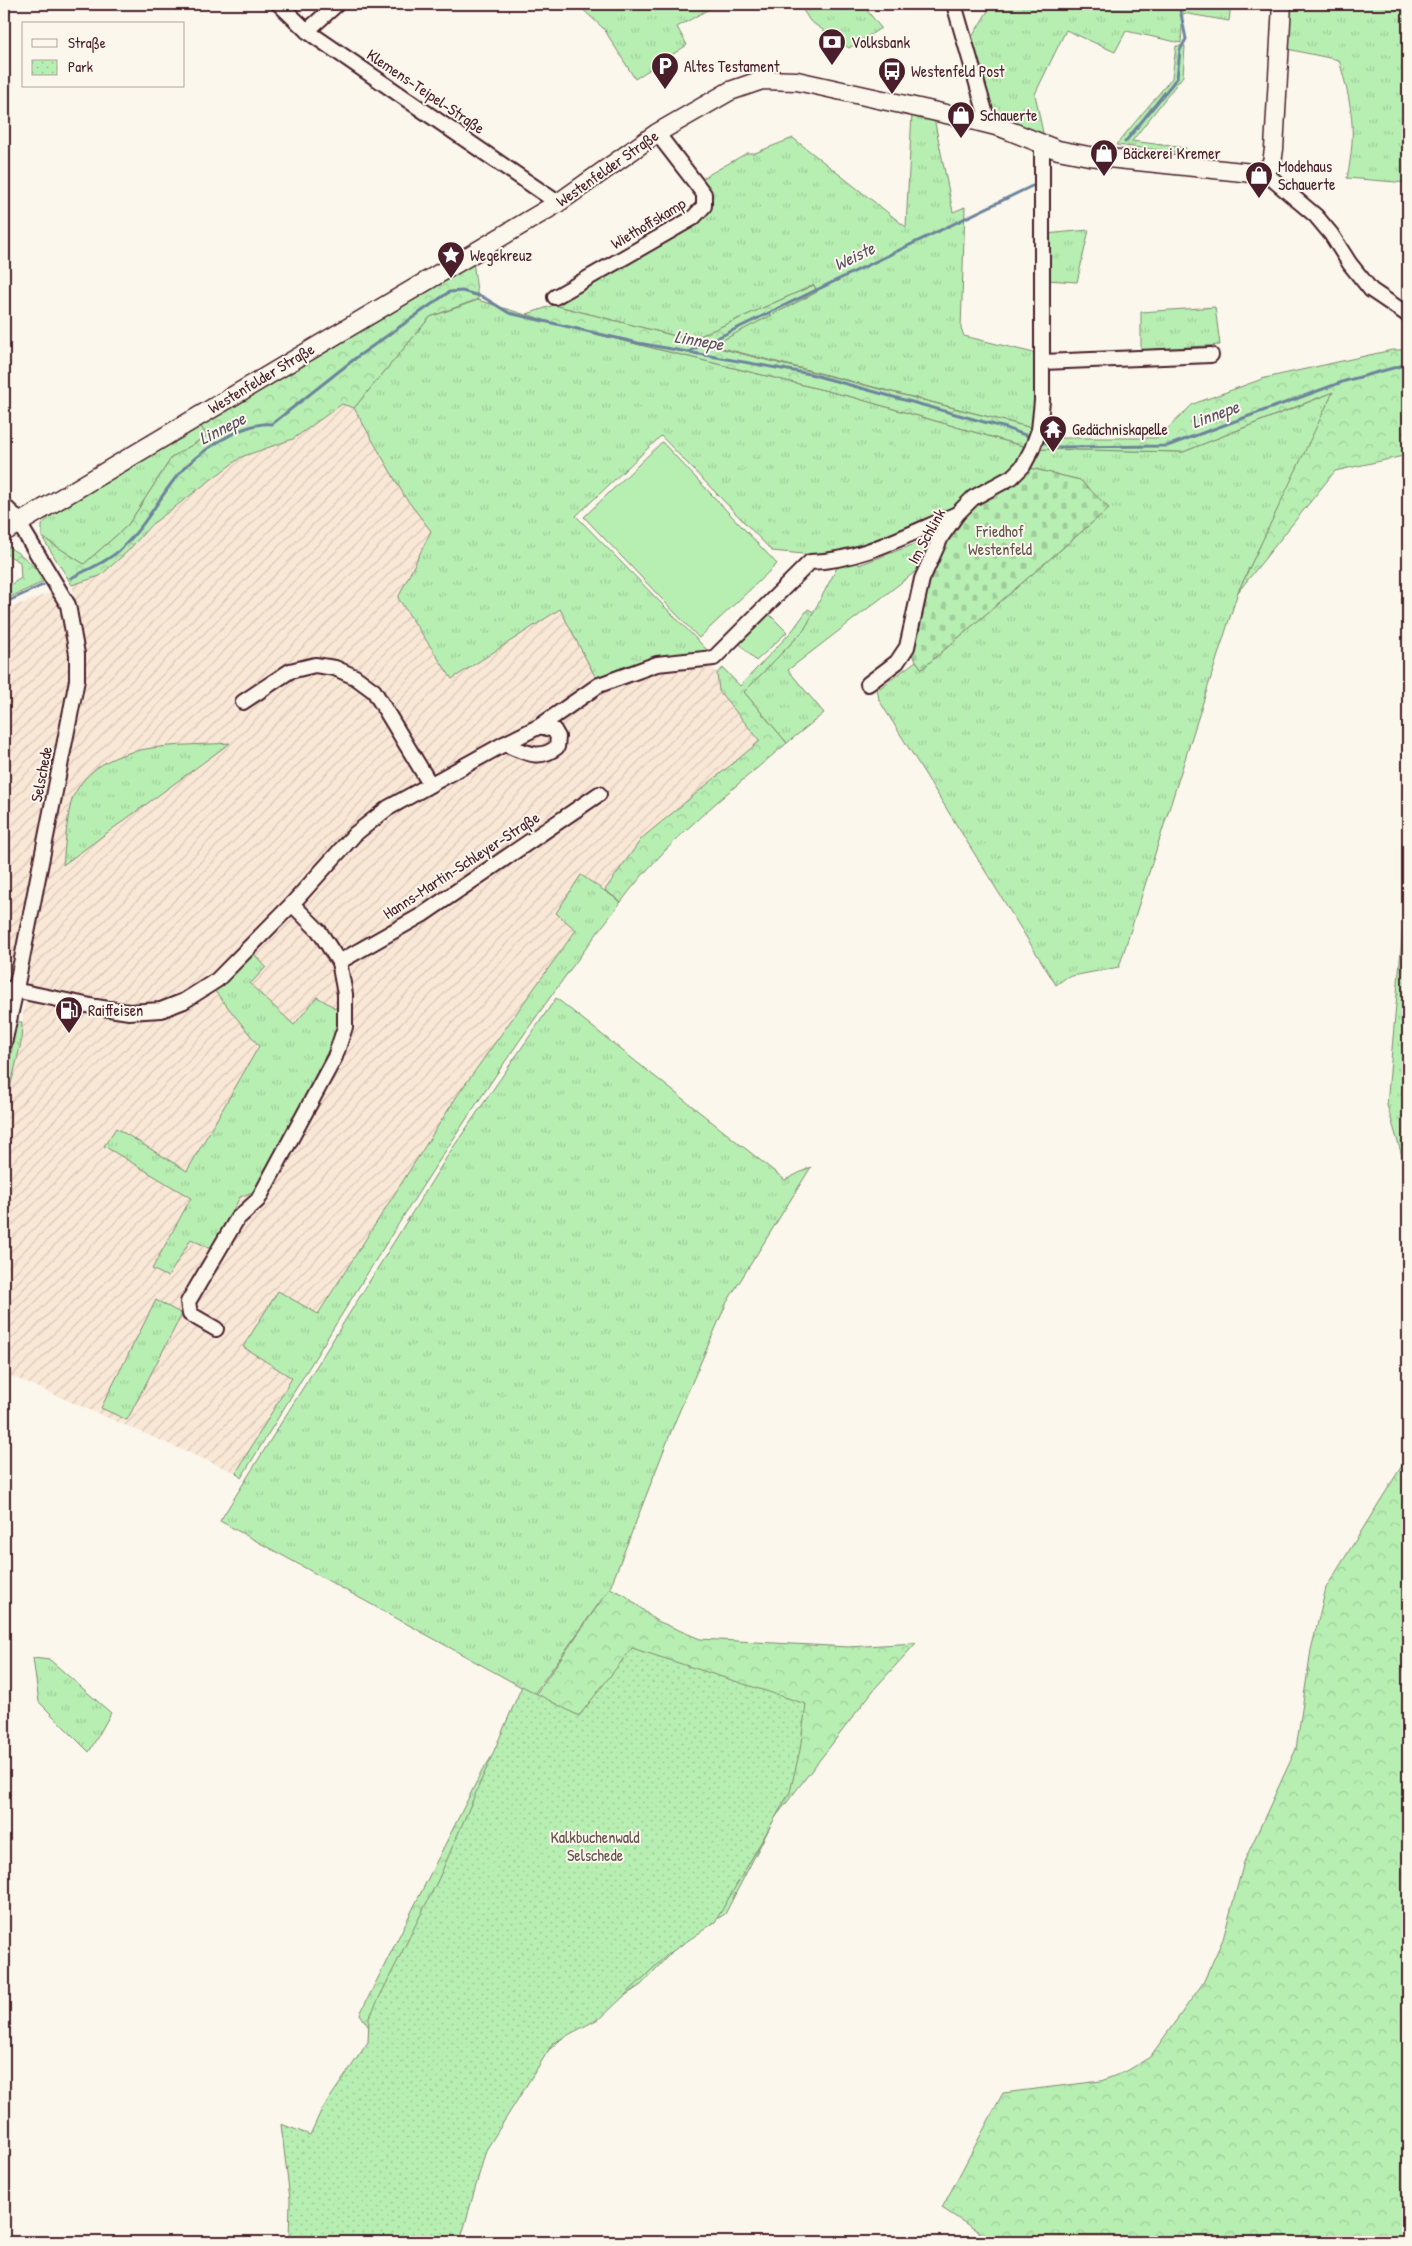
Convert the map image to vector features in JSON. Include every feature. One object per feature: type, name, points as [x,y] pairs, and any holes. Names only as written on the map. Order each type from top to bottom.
[{"type":"main road","points":[[1268,167],[1274,149],[1282,4]]},
{"type":"main road","name":"Westenfelder Straße","points":[[11,528],[558,203],[657,132],[730,91],[762,80],[797,81],[989,125],[1010,131],[1042,145],[1089,156],[1252,173],[1268,167]]},
{"type":"street","name":"Klemens-Teipel-Straße","points":[[279,4],[307,31],[558,203]]},
{"type":"street","points":[[307,31],[337,4]]},
{"type":"street","points":[[954,4],[989,125]]},
{"type":"street","name":"Wiethoffskamp","points":[[555,297],[693,218],[704,206],[704,194],[657,132]]},
{"type":"street","name":"Im Schlink","points":[[868,684],[897,662],[907,647],[922,579],[941,537],[957,514],[978,495],[1012,477],[1023,466],[1032,449],[1038,430],[1043,362],[1042,145]]},
{"type":"street","points":[[1268,167],[1316,216],[1350,264],[1372,290],[1408,315]]},
{"type":"street","points":[[1043,362],[1211,355]]},
{"type":"street","name":"Selschede","points":[[4,506],[14,515],[11,528],[52,575],[68,605],[77,654],[77,680],[10,989],[4,1043]]},
{"type":"street","points":[[10,989],[129,1012],[161,1010],[184,1001],[218,980],[292,904],[355,834],[388,808],[540,726],[599,685],[657,664],[714,658],[810,562],[834,561],[855,556],[957,514]]},
{"type":"street","points":[[243,702],[290,671],[315,665],[335,668],[355,677],[374,691],[430,784]]},
{"type":"street","points":[[504,744],[536,755],[548,754],[557,746],[558,737],[554,730],[540,726]]},
{"type":"street","name":"Hanns-Martin-Schleyer-Straße","points":[[339,962],[422,914],[599,794]]},
{"type":"street","points":[[216,1329],[190,1314],[188,1302],[237,1219],[258,1200],[335,1057],[344,1027],[345,994],[339,962],[318,931],[292,904]]},
{"type":"shaded area","points":[[342,404],[354,408],[405,497],[431,531],[398,598],[452,679],[560,609],[598,682],[655,668],[710,665],[717,673],[719,691],[761,741],[642,838],[605,890],[581,875],[576,929],[459,1093],[317,1314],[278,1291],[292,1378],[236,1473],[4,1373],[4,1113],[21,1043],[22,1022],[38,914],[80,685],[84,644],[72,585],[100,576],[156,522],[241,457],[293,439]]},
{"type":"shaded area","points":[[55,591],[67,628],[72,660],[64,727],[15,961],[11,971],[4,976],[4,610]]},
{"type":"green space","points":[[577,4],[718,4],[677,27],[687,45],[635,79],[604,29]]},
{"type":"green space","points":[[799,4],[862,4],[881,28],[849,48],[810,21]]},
{"type":"green space","points":[[992,4],[1231,4],[1229,21],[1183,13],[1181,43],[1126,31],[1115,52],[1066,30],[1035,94],[1044,138],[992,113],[969,42]]},
{"type":"green space","points":[[1290,4],[1408,4],[1408,183],[1347,178],[1352,146],[1352,118],[1339,60],[1287,49]]},
{"type":"green space","points":[[1176,46],[1185,46],[1183,76],[1132,141],[1186,148],[1185,153],[1116,145],[1172,78]]},
{"type":"green space","points":[[912,113],[934,118],[953,212],[965,207],[961,329],[964,336],[1038,354],[1036,429],[711,345],[817,292],[814,285],[691,340],[554,305],[701,219],[710,203],[710,195],[701,179],[747,153],[755,153],[793,138],[906,227]]},
{"type":"green space","points":[[1089,230],[1077,282],[1046,280],[1045,234]]},
{"type":"green space","points":[[473,260],[478,299],[430,317],[354,408],[342,404],[293,439],[241,457],[151,525],[128,551],[100,576],[72,585],[42,537],[84,564],[128,525],[172,457],[207,436],[200,425],[300,367]]},
{"type":"green space","points":[[814,285],[817,292],[711,346],[1036,429],[1030,448],[852,397],[555,324],[527,314],[554,305],[691,340]]},
{"type":"green space","points":[[478,300],[555,324],[852,397],[1030,448],[1022,462],[959,508],[835,557],[772,551],[661,436],[576,516],[711,654],[598,682],[560,609],[452,679],[398,598],[431,531],[405,497],[354,408],[430,317]]},
{"type":"green space","points":[[1215,307],[1220,345],[1141,350],[1141,312]]},
{"type":"green space","points":[[1392,350],[1408,350],[1408,455],[1335,471],[1238,592],[1333,392],[1183,452],[1035,449],[1040,432],[1046,438],[1158,438],[1193,404],[1265,378]]},
{"type":"green space","points":[[1334,392],[1238,592],[1119,967],[1067,977],[1056,985],[879,700],[876,682],[880,688],[916,661],[922,669],[1108,509],[1080,480],[1026,467],[1035,449],[1183,452]]},
{"type":"green space","points":[[200,425],[207,436],[172,457],[128,525],[84,564],[42,537],[42,525],[58,507]]},
{"type":"green space","points":[[662,442],[777,564],[699,638],[584,517]]},
{"type":"green space","name":"Friedhof Westenfeld","points":[[1026,467],[1080,480],[1109,508],[922,669],[912,655],[915,647],[916,628],[923,590],[928,571],[936,554],[956,522],[975,501]]},
{"type":"green space","points":[[931,538],[924,565],[788,670],[824,713],[787,743],[744,692],[804,630],[839,564],[857,558],[859,565]]},
{"type":"green space","points":[[8,547],[29,562],[43,582],[4,600],[4,589],[21,578],[20,562],[4,553]]},
{"type":"green space","points":[[808,609],[814,612],[804,630],[744,692],[787,743],[678,837],[639,879],[621,902],[605,890],[642,838],[760,741],[719,691],[717,673],[723,668],[740,686],[792,631]]},
{"type":"green space","points":[[768,613],[787,632],[756,661],[739,643]]},
{"type":"green space","points":[[230,743],[63,865],[68,820],[73,797],[86,778],[102,765],[121,755],[142,750]]},
{"type":"green space","points":[[581,875],[621,902],[519,1041],[471,1113],[377,1258],[241,1478],[236,1473],[292,1378],[243,1347],[278,1291],[318,1314],[459,1093],[576,930],[556,913]]},
{"type":"green space","points":[[1408,925],[1408,1176],[1387,1105],[1403,927]]},
{"type":"green space","points":[[253,953],[266,967],[250,984],[294,1025],[317,997],[339,1010],[339,1029],[257,1190],[240,1197],[212,1250],[191,1239],[168,1277],[152,1269],[191,1198],[104,1146],[116,1128],[187,1171],[259,1046],[214,990]]},
{"type":"green space","points":[[556,998],[785,1180],[811,1167],[727,1302],[676,1419],[610,1588],[534,1694],[220,1521],[450,1152]]},
{"type":"green space","points":[[17,1022],[22,1022],[21,1043],[4,1113],[4,1091]]},
{"type":"green space","points":[[156,1300],[182,1314],[127,1420],[101,1408]]},
{"type":"green space","points":[[1408,1456],[1408,2242],[985,2242],[988,2238],[942,2208],[1003,2093],[1101,2081],[1127,2071],[1150,2057],[1203,1983],[1223,1939],[1244,1862],[1296,1749],[1311,1650],[1326,1588]]},
{"type":"green space","name":"Kalkbuchenwald Selschede","points":[[610,1588],[625,1595],[655,1620],[700,1639],[848,1647],[916,1643],[876,1687],[774,1819],[725,1914],[683,1940],[641,1985],[567,2034],[507,2087],[417,2100],[360,2014],[482,1771]]},
{"type":"green space","name":"Kalkbuchenwald Selschede","points":[[632,1648],[806,1704],[800,1750],[790,1792],[715,1922],[667,1955],[602,2017],[553,2043],[486,2150],[460,2242],[289,2242],[290,2199],[281,2124],[310,2135],[321,2111],[368,2042],[369,2018],[439,1878],[522,1686],[579,1716]]},
{"type":"green space","points":[[33,1658],[50,1660],[111,1713],[89,1752],[39,1702]]},
{"type":"waterway","name":"Weiste","points":[[1125,142],[1177,78],[1180,50],[1186,39],[1179,4]]},
{"type":"waterway","name":"Weiste","points":[[688,352],[1032,186]]},
{"type":"waterway","name":"Linnepe","points":[[71,578],[116,554],[130,540],[177,476],[196,458],[234,433],[260,424],[272,424],[357,357],[449,292],[462,291],[483,297],[509,313],[638,343],[810,374],[1006,428],[1033,438]]},
{"type":"waterway","name":"Linnepe","points":[[1039,440],[1057,447],[1167,446],[1345,381],[1408,364]]},
{"type":"waterway","name":"Linnepe","points":[[4,603],[43,585]]},
{"type":"place","name":"Volksbank","points":[[832,66]]},
{"type":"place","name":"Altes Testament","points":[[665,90]]},
{"type":"place","name":"Westenfeld Post","points":[[892,95]]},
{"type":"place","name":"Schauerte","points":[[961,139]]},
{"type":"place","name":"Bäckerei Kremer","points":[[1104,177]]},
{"type":"place","name":"Modehaus Schauerte","points":[[1259,199]]},
{"type":"place","name":"Wegekreuz","points":[[451,279]]},
{"type":"place","name":"Gedächniskapelle","points":[[1053,453]]},
{"type":"place","name":"Raiffeisen","points":[[69,1034]]}]
